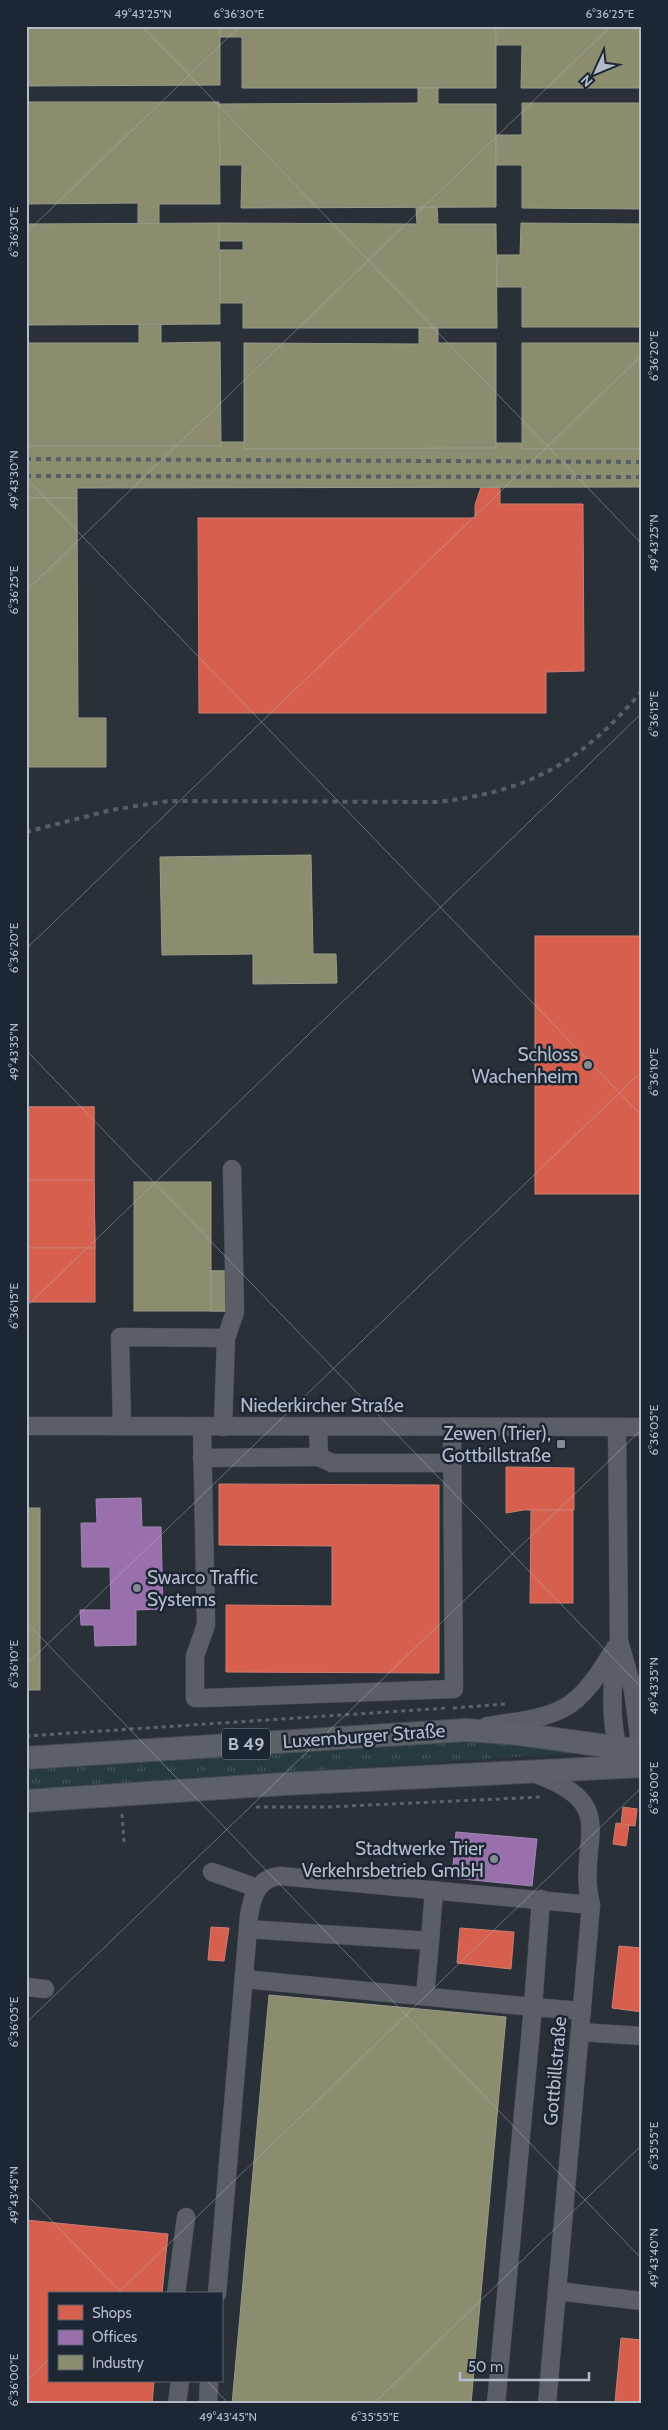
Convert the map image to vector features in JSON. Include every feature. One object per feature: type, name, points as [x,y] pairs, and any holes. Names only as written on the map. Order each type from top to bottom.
[{"type":"main road","name":"Luxemburger Straße","points":[[26,1758],[466,1730],[519,1734],[633,1757]]},
{"type":"main road","name":"B 49","points":[[26,1801],[284,1784],[533,1773],[633,1757]]},
{"type":"street","points":[[224,1427],[226,1338],[235,1312],[232,1169]]},
{"type":"street","points":[[122,1426],[120,1337],[226,1338]]},
{"type":"street","name":"Niederkircher Straße","points":[[26,1426],[642,1427]]},
{"type":"street","points":[[202,1427],[206,1625],[196,1656],[194,1681],[196,1698],[454,1689],[452,1427]]},
{"type":"street","points":[[318,1427],[319,1456]]},
{"type":"street","points":[[617,1427],[619,1642],[614,1666],[614,1720],[633,1757]]},
{"type":"street","points":[[202,1458],[319,1456],[337,1464],[452,1463]]},
{"type":"street","points":[[619,1642],[637,1696],[639,1732],[633,1757]]},
{"type":"street","points":[[466,1730],[532,1718],[562,1709],[574,1701],[587,1686],[619,1642]]},
{"type":"street","name":"Gottbillstraße","points":[[533,1773],[568,1787],[586,1806],[590,1832],[586,1887],[591,1905],[547,2404]]},
{"type":"street","points":[[212,1872],[257,1888]]},
{"type":"street","points":[[217,2292],[248,1929],[251,1901],[257,1888],[271,1877],[280,1876],[591,1905]]},
{"type":"street","points":[[425,1996],[434,1890]]},
{"type":"street","points":[[496,2404],[542,1899]]},
{"type":"street","points":[[248,1929],[430,1941]]},
{"type":"street","points":[[244,1979],[582,2011]]},
{"type":"street","points":[[26,1987],[45,1989]]},
{"type":"street","points":[[580,2032],[642,2036]]},
{"type":"street","points":[[176,2292],[186,2217]]},
{"type":"street","points":[[557,2291],[642,2300]]},
{"type":"street","points":[[177,2404],[180,2382]]},
{"type":"street","points":[[208,2404],[209,2382]]},
{"type":"path","points":[[26,1736],[509,1704]]},
{"type":"path","points":[[250,1807],[326,1807],[492,1798],[549,1798]]},
{"type":"path","points":[[112,1814],[132,1813]]},
{"type":"path","points":[[122,1814],[124,1842]]},
{"type":"green space","points":[[492,1739],[576,1753],[26,1790],[26,1770]]},
{"type":"building: Shops","points":[[481,487],[500,487],[500,504],[583,504],[584,671],[546,672],[546,713],[199,713],[198,518],[475,518],[475,505]]},
{"type":"building: Shops","name":"Schloss Wachenheim","points":[[535,936],[642,936],[642,1194],[535,1194]]},
{"type":"building: Shops","points":[[26,1107],[94,1107],[94,1180],[26,1180]]},
{"type":"building: Shops","points":[[26,1107],[94,1107],[94,1180],[26,1180]]},
{"type":"building: Shops","points":[[26,1180],[94,1180],[95,1248],[26,1248]]},
{"type":"building: Shops","points":[[26,1180],[94,1180],[95,1248],[26,1248]]},
{"type":"building: Shops","points":[[26,1248],[95,1248],[95,1302],[26,1302]]},
{"type":"building: Shops","points":[[506,1467],[574,1468],[574,1510],[524,1510],[506,1513]]},
{"type":"building: Shops","points":[[219,1484],[439,1485],[439,1673],[226,1672],[226,1605],[332,1606],[332,1546],[219,1545]]},
{"type":"building: Shops","points":[[531,1510],[573,1510],[573,1603],[530,1603]]},
{"type":"building: Shops","points":[[623,1807],[637,1809],[635,1826],[621,1824]]},
{"type":"building: Shops","points":[[616,1823],[629,1825],[626,1846],[613,1844]]},
{"type":"building: Shops","points":[[211,1927],[229,1928],[224,1961],[208,1960]]},
{"type":"building: Shops","points":[[460,1928],[514,1932],[511,1969],[457,1963]]},
{"type":"building: Shops","points":[[619,1946],[642,1948],[642,2012],[612,2008]]},
{"type":"building: Shops","points":[[26,2220],[168,2234],[162,2292],[48,2292],[48,2382],[154,2382],[152,2404],[26,2404]]},
{"type":"building: Shops","points":[[621,2338],[642,2340],[642,2404],[615,2402]]},
{"type":"building: Offices","name":"Swarco Traffic Systems","points":[[141,1498],[142,1527],[161,1527],[163,1609],[136,1610],[136,1645],[95,1646],[94,1625],[81,1625],[80,1610],[111,1610],[110,1567],[82,1567],[81,1523],[97,1523],[96,1499]]},
{"type":"building: Offices","name":"Stadtwerke Trier Verkehrsbetrieb GmbH","points":[[456,1832],[537,1839],[532,1886],[452,1878]]},
{"type":"building: Industry","points":[[26,26],[220,26],[220,85],[26,86]]},
{"type":"building: Industry","points":[[220,26],[496,26],[496,88],[242,88],[242,37],[220,37]]},
{"type":"building: Industry","points":[[496,26],[642,26],[642,88],[521,88],[522,45],[496,45]]},
{"type":"building: Industry","points":[[418,88],[438,88],[438,104],[496,104],[496,207],[241,208],[242,165],[220,165],[219,104],[418,103]]},
{"type":"building: Industry","points":[[26,102],[219,102],[220,204],[159,204],[159,224],[138,224],[138,203],[26,204]]},
{"type":"building: Industry","points":[[522,103],[642,103],[642,209],[522,208],[522,165],[496,165],[496,135],[522,135]]},
{"type":"building: Industry","points":[[437,207],[438,224],[496,224],[497,328],[243,328],[243,303],[220,303],[220,250],[243,250],[243,241],[219,241],[219,223],[417,224],[416,208]]},
{"type":"building: Industry","points":[[219,223],[220,324],[26,325],[26,224]]},
{"type":"building: Industry","points":[[521,223],[642,224],[642,327],[522,327],[522,287],[497,287],[497,255],[520,255]]},
{"type":"building: Industry","points":[[139,324],[161,324],[161,343],[220,342],[221,446],[26,446],[26,343],[139,343]]},
{"type":"building: Industry","points":[[419,328],[438,328],[438,343],[496,343],[496,448],[244,449],[244,343],[419,344]]},
{"type":"building: Industry","points":[[522,343],[642,343],[642,449],[522,449]]},
{"type":"building: Industry","points":[[221,442],[244,442],[244,449],[496,448],[496,443],[521,443],[522,449],[642,449],[642,487],[77,488],[77,498],[26,498],[26,446],[221,446]]},
{"type":"building: Industry","points":[[26,498],[77,498],[78,718],[106,718],[106,767],[26,767]]},
{"type":"building: Industry","points":[[311,855],[313,954],[336,954],[337,983],[253,984],[253,954],[162,955],[160,857]]},
{"type":"building: Industry","points":[[134,1182],[211,1182],[211,1311],[134,1311]]},
{"type":"building: Industry","points":[[211,1271],[231,1271],[231,1311],[211,1311]]},
{"type":"building: Industry","points":[[211,1271],[231,1271],[231,1311],[211,1311]]},
{"type":"building: Industry","points":[[26,1508],[40,1508],[40,1690],[26,1690]]},
{"type":"building: Industry","points":[[269,1995],[506,2017],[471,2404],[232,2404]]},
{"type":"railway","points":[[26,459],[642,462]]},
{"type":"railway","points":[[26,476],[642,477]]},
{"type":"railway","points":[[26,832],[111,810],[169,801],[437,802],[470,797],[527,781],[575,755],[619,716],[642,691]]},
{"type":"place","name":"Schloss Wachenheim","points":[[588,1065]]},
{"type":"place","name":"Zewen (Trier), Gottbillstraße","points":[[561,1444]]},
{"type":"place","name":"Swarco Traffic Systems","points":[[137,1588]]},
{"type":"place","name":"Stadtwerke Trier Verkehrsbetrieb GmbH","points":[[494,1859]]}]
